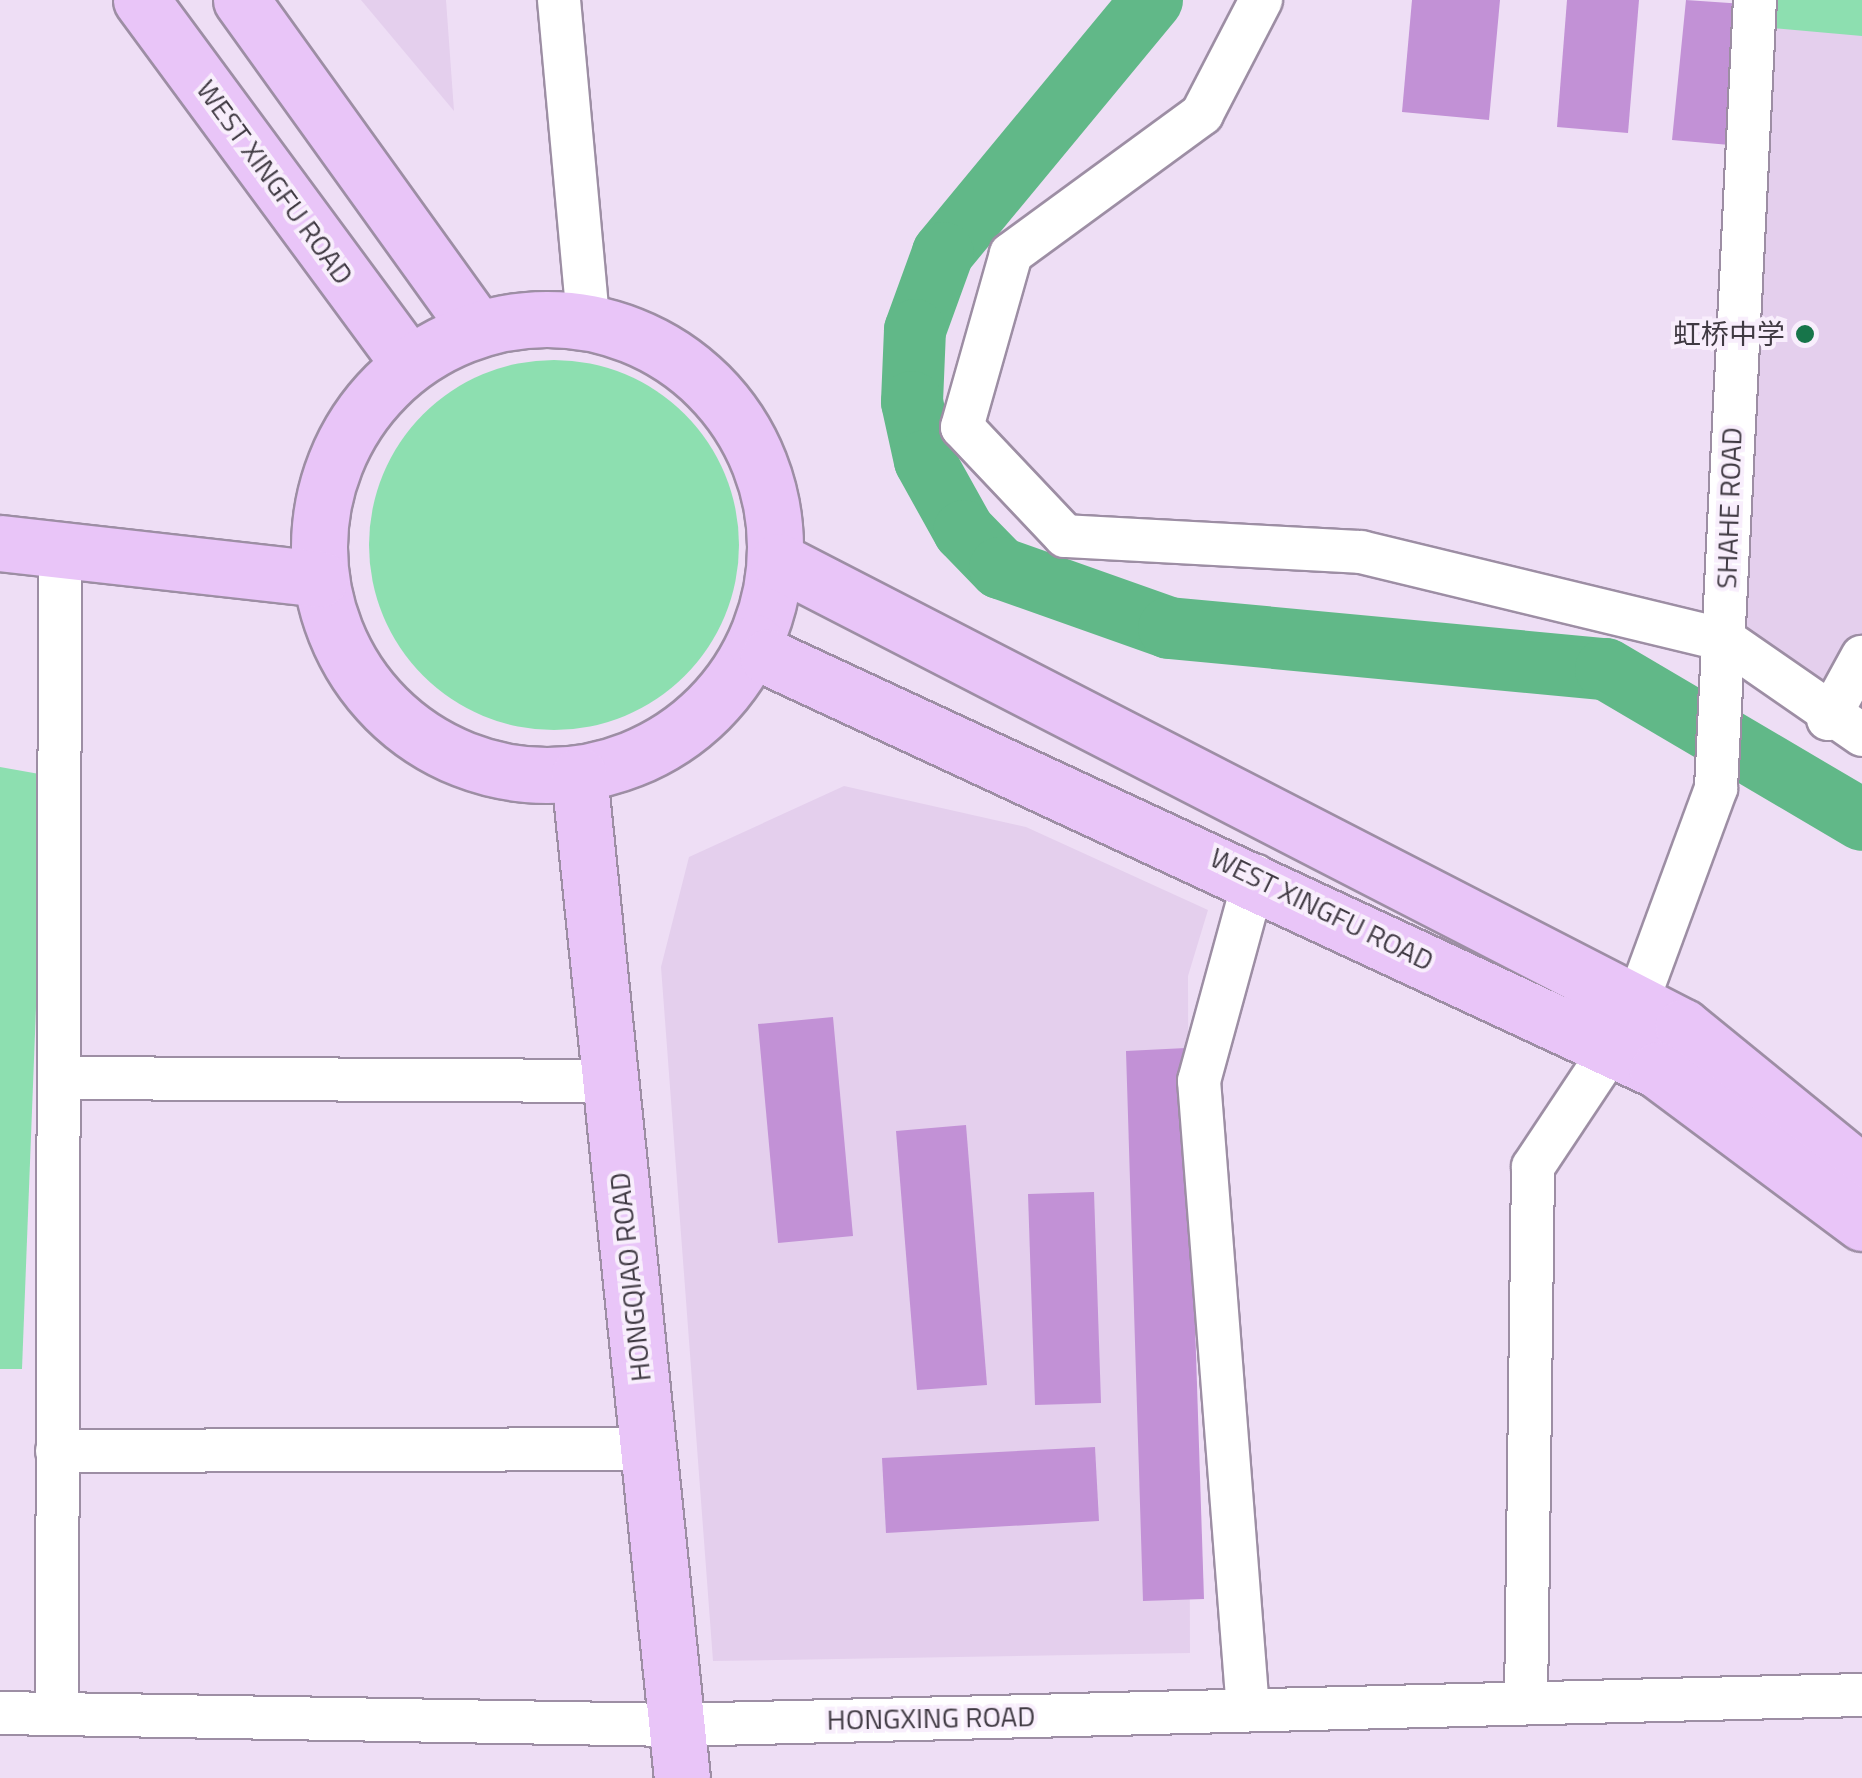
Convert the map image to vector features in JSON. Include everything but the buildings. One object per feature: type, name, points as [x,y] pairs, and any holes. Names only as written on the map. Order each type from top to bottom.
[{"type":"main road","name":"WEST XINGFU ROAD","points":[[142,0],[409,364]]},
{"type":"main road","points":[[241,0],[477,328]]},
{"type":"main road","points":[[588,321],[665,350],[727,404],[766,478],[778,561],[756,642],[684,732],[634,760],[579,775],[489,770],[408,731],[348,664],[320,579],[320,518],[335,459],[366,406],[409,364],[477,328],[588,321]]},
{"type":"main road","points":[[0,543],[320,579]]},
{"type":"main road","name":"WEST XINGFU ROAD","points":[[778,561],[1625,1026],[1657,1070],[1855,1202]]},
{"type":"main road","name":"WEST XINGFU ROAD","points":[[756,642],[768,657],[1255,876],[1625,1026]]},
{"type":"main road","name":"HONGQIAO ROAD","points":[[579,775],[682,1778]]},
{"type":"street","points":[[560,0],[588,321]]},
{"type":"street","points":[[1261,0],[1202,114],[1011,254],[962,427],[1065,536],[1361,552],[1724,660],[1845,727],[1862,657]]},
{"type":"street","name":"SHAHE ROAD","points":[[1526,1704],[1533,1168],[1625,1026],[1716,788],[1755,0]]},
{"type":"street","points":[[57,1714],[60,550]]},
{"type":"street","points":[[1248,1710],[1199,1081],[1255,876]]},
{"type":"street","points":[[59,1078],[610,1080]]},
{"type":"street","points":[[58,1451],[648,1450]]},
{"type":"street","name":"HONGXING ROAD","points":[[0,1713],[676,1724],[1862,1695]]},
{"type":"shaded area","points":[[361,0],[446,0],[454,111]]},
{"type":"shaded area","name":"虹桥中学","points":[[1774,0],[1862,0],[1862,735],[1725,640]]},
{"type":"shaded area","points":[[844,786],[1026,827],[1208,910],[1188,976],[1190,1653],[713,1661],[661,967],[689,857]]},
{"type":"green space","points":[[1774,0],[1862,0],[1862,36],[1772,28]]},
{"type":"green space","points":[[554,360],[590,364],[625,374],[657,391],[685,414],[708,442],[725,474],[735,509],[739,545],[735,581],[725,616],[708,648],[685,676],[657,699],[625,716],[590,726],[554,730],[518,726],[483,716],[451,699],[423,676],[400,648],[383,616],[373,581],[369,545],[373,509],[383,474],[400,442],[423,414],[451,391],[483,374],[518,364]]},
{"type":"green space","points":[[0,767],[45,775],[22,1369],[0,1369]]},
{"type":"waterway","points":[[1152,0],[943,253],[915,330],[912,402],[925,461],[964,531],[1000,568],[1169,628],[1606,669],[1862,820]]},
{"type":"place","name":"虹桥中学","points":[[1805,334]]}]
